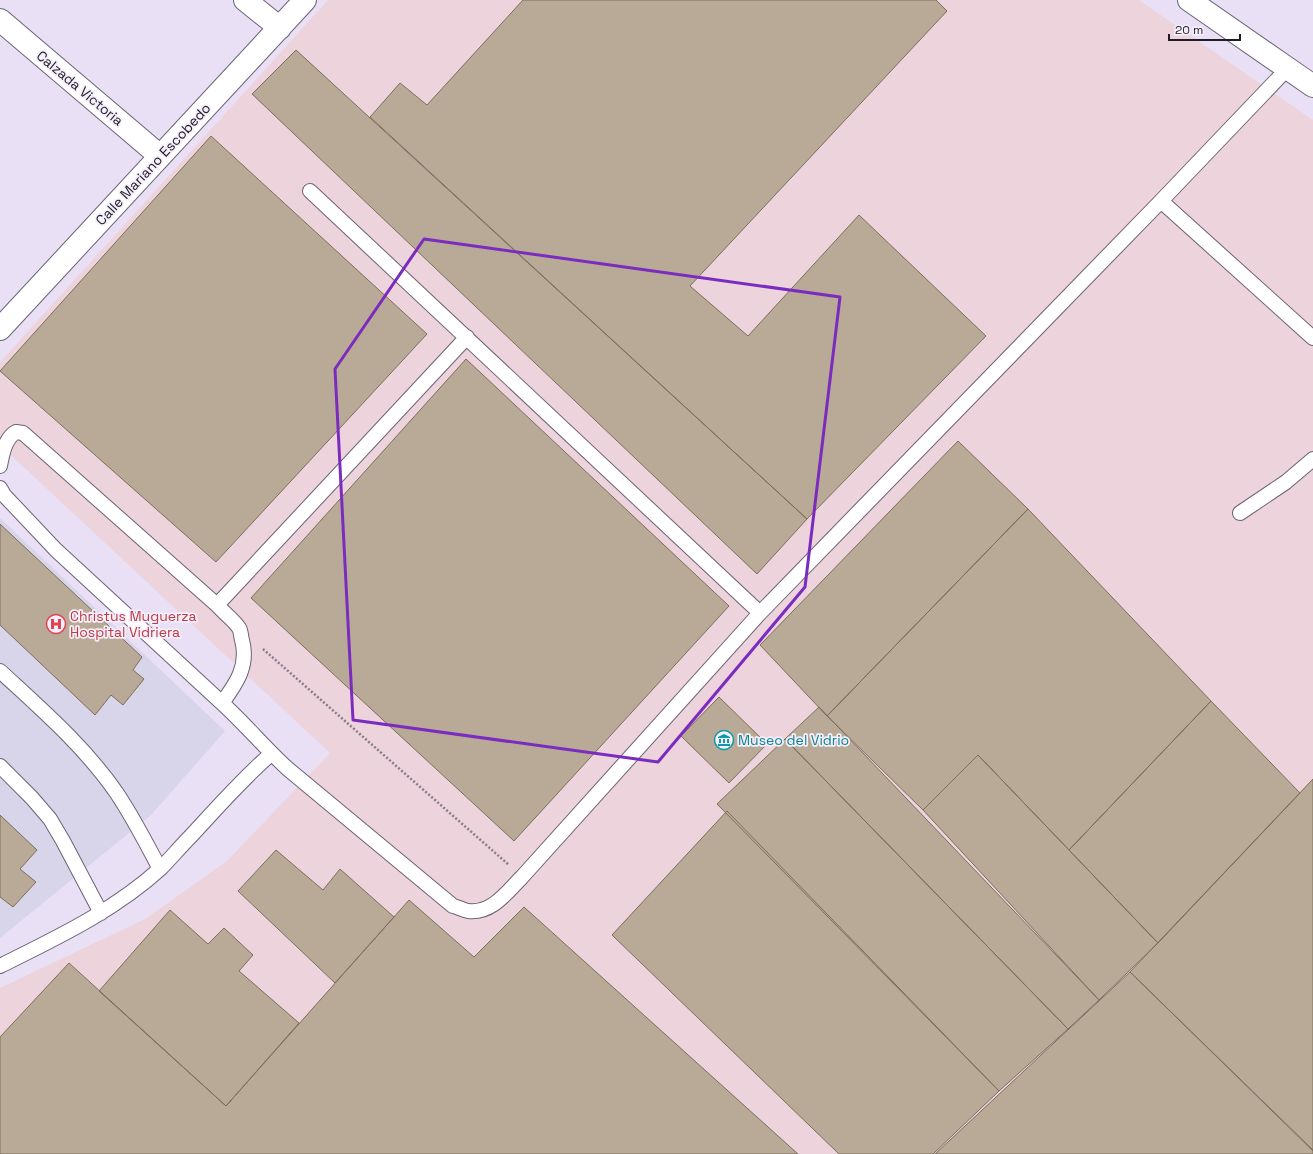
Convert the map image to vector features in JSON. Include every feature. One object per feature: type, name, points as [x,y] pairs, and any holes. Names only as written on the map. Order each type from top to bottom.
[{"type":"street","points":[[245,0],[280,28]]},
{"type":"street","name":"Calle Mariano Escobedo","points":[[0,329],[305,0]]},
{"type":"street","points":[[1189,0],[1313,86]]},
{"type":"street","name":"Calzada Victoria","points":[[0,20],[160,156]]},
{"type":"lane","points":[[0,488],[4,495],[56,550],[235,715],[271,754],[453,906],[467,911],[481,911],[498,901],[522,877],[760,614],[1288,68]]},
{"type":"lane","points":[[310,191],[760,614]]},
{"type":"lane","points":[[1161,201],[1313,338]]},
{"type":"lane","points":[[217,605],[467,337]]},
{"type":"lane","points":[[0,466],[2,454],[10,436],[16,432],[23,433],[217,605],[239,628],[244,646],[244,664],[236,684],[222,703]]},
{"type":"lane","points":[[1240,513],[1286,482],[1313,459]]},
{"type":"lane","points":[[0,671],[51,717],[84,753],[115,791],[132,816],[160,869]]},
{"type":"lane","points":[[0,966],[49,942],[101,913],[124,898],[160,869],[254,769],[271,754]]},
{"type":"lane","points":[[0,766],[32,798],[50,819],[101,913]]},
{"type":"path","points":[[239,628],[522,877]]},
{"type":"highlighted area","points":[[424,239],[840,297],[805,587],[658,762],[353,720],[335,369]]},
{"type":"shaded area","points":[[328,0],[1139,0],[1313,120],[1313,1154],[0,1154],[0,988],[145,919],[227,861],[330,753],[0,445],[0,362]]},
{"type":"shaded area","name":"Christus Muguerza Hospital Vidriera","points":[[0,518],[225,731],[151,815],[0,938]]},
{"type":"building","points":[[523,0],[936,0],[947,11],[690,286],[748,336],[859,215],[986,336],[807,519],[370,117],[400,83],[427,105]]},
{"type":"building","points":[[296,50],[807,519],[757,574],[252,94]]},
{"type":"building","points":[[211,136],[427,334],[216,562],[0,371]]},
{"type":"building","points":[[466,359],[729,606],[514,841],[251,598]]},
{"type":"building","points":[[958,441],[1028,509],[827,716],[760,645]]},
{"type":"building","points":[[1028,509],[1211,701],[1069,850],[978,755],[923,810],[827,716]]},
{"type":"building","points":[[0,524],[142,657],[133,670],[144,679],[123,705],[111,695],[95,715],[0,625]]},
{"type":"building","name":"Museo del Vidrio","points":[[719,697],[767,744],[729,783],[681,736]]},
{"type":"building","points":[[1211,701],[1300,793],[1158,943],[1069,850]]},
{"type":"building","points":[[819,707],[1099,1000],[1068,1029],[785,739]]},
{"type":"building","points":[[785,739],[1068,1029],[999,1091],[717,804]]},
{"type":"building","points":[[978,755],[1158,943],[1099,1000],[923,810]]},
{"type":"building","points":[[1313,779],[1313,1150],[1130,972]]},
{"type":"building","points":[[727,811],[999,1091],[933,1154],[839,1154],[612,935]]},
{"type":"building","points":[[0,815],[37,850],[20,869],[36,882],[13,907],[0,897]]},
{"type":"building","points":[[276,850],[323,890],[340,869],[394,917],[335,983],[238,891]]},
{"type":"building","points":[[409,900],[474,957],[524,907],[798,1154],[0,1154],[0,1037],[69,963],[226,1106]]},
{"type":"building","points":[[170,910],[208,944],[224,928],[253,955],[239,971],[299,1023],[226,1106],[99,991]]},
{"type":"building","points":[[1130,972],[1313,1151],[1313,1154],[935,1154]]},
{"type":"place","name":"Christus Muguerza Hospital Vidriera","points":[[56,624]]},
{"type":"place","name":"Museo del Vidrio","points":[[724,740]]}]
